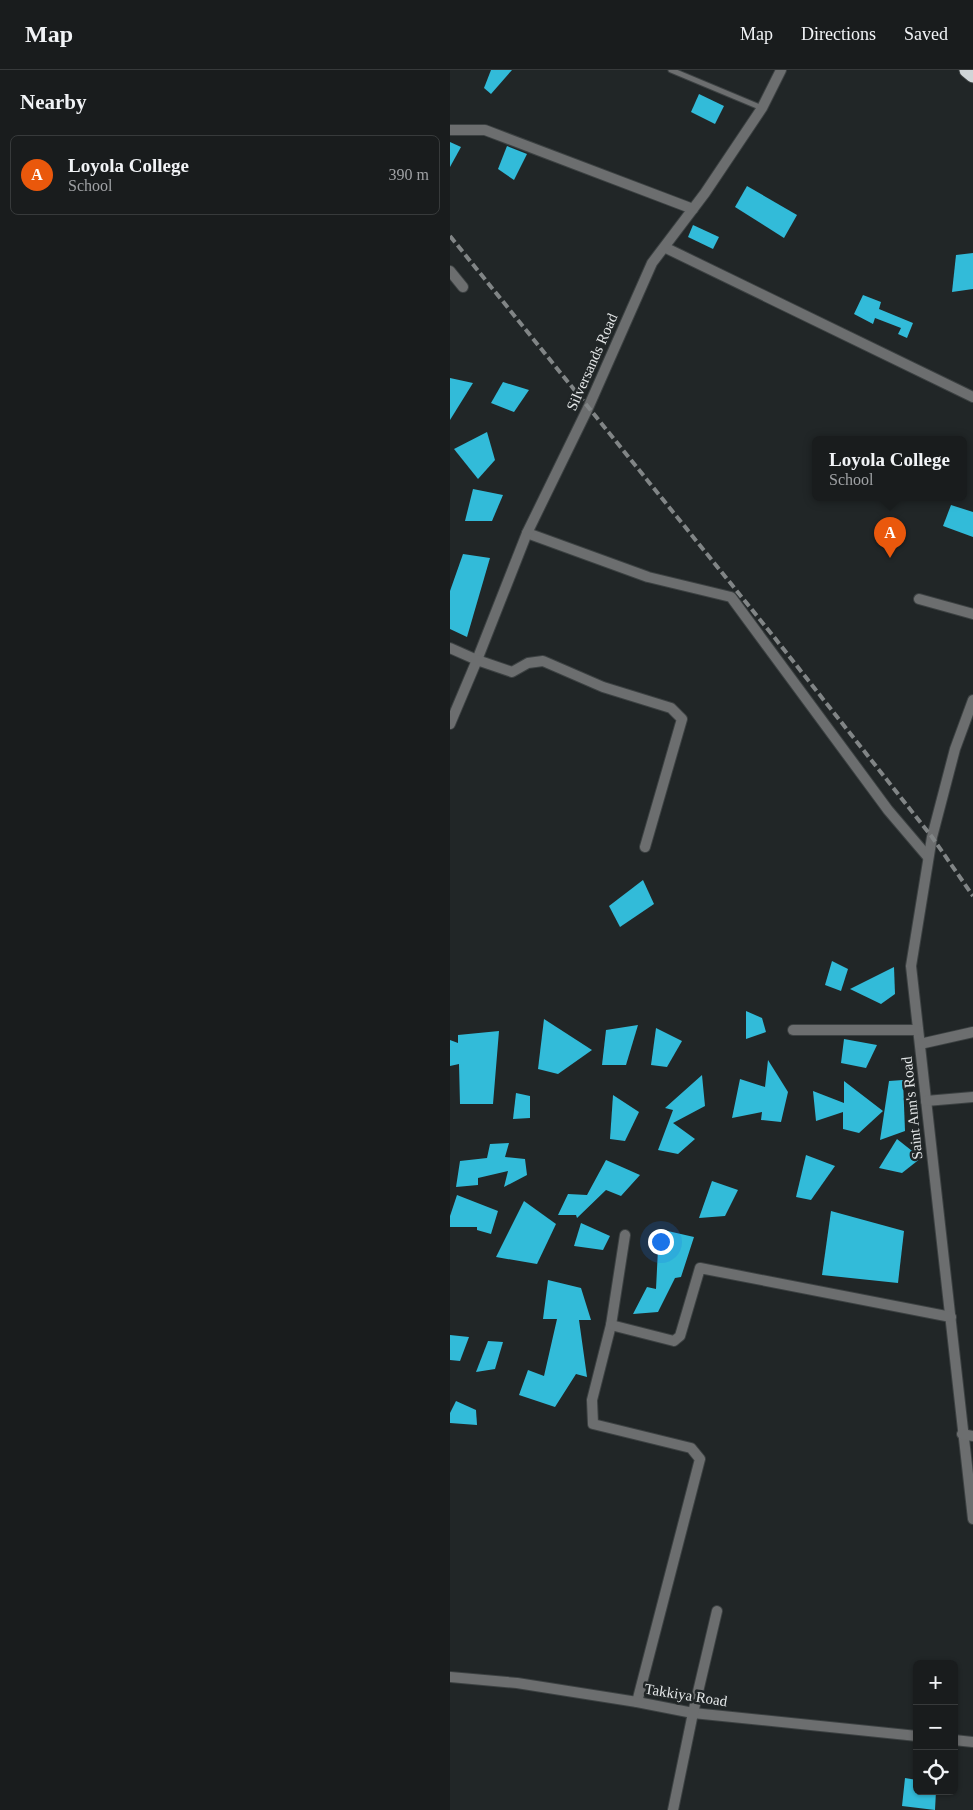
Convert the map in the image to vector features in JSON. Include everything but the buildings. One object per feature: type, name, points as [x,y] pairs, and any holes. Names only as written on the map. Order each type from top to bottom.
[{"type":"highway","points":[[968,70],[973,75]]},
{"type":"street","name":"Silversands Road","points":[[450,724],[527,533],[588,408],[652,263],[666,248],[694,209],[762,108],[781,70]]},
{"type":"street","points":[[450,130],[485,130],[694,209]]},
{"type":"street","points":[[666,248],[973,397]]},
{"type":"street","points":[[450,271],[463,287]]},
{"type":"street","points":[[527,533],[648,577],[731,597],[888,810],[928,857]]},
{"type":"street","points":[[919,599],[973,614]]},
{"type":"street","points":[[450,648],[512,672],[528,663],[544,661],[603,687],[671,708],[682,719],[645,847]]},
{"type":"street","name":"Saint Ann's Road","points":[[973,700],[955,748],[928,857],[911,966],[973,1519]]},
{"type":"street","points":[[793,1030],[918,1030]]},
{"type":"street","points":[[920,1044],[973,1032]]},
{"type":"street","points":[[926,1101],[973,1097]]},
{"type":"street","points":[[625,1235],[611,1325],[592,1400],[593,1424],[691,1448],[700,1459],[636,1702]]},
{"type":"street","points":[[611,1325],[674,1341],[680,1336],[700,1268],[950,1317]]},
{"type":"street","points":[[962,1434],[973,1436]]},
{"type":"street","points":[[673,1810],[717,1611]]},
{"type":"street","name":"Takkiya Road","points":[[450,1677],[517,1683],[693,1713],[913,1736]]},
{"type":"street","points":[[958,1740],[973,1742]]},
{"type":"lane","points":[[671,70],[762,108]]},
{"type":"railway","points":[[450,236],[774,637],[932,837],[973,896]]},
{"type":"place","name":"Loyola College","points":[[890,558]]}]
